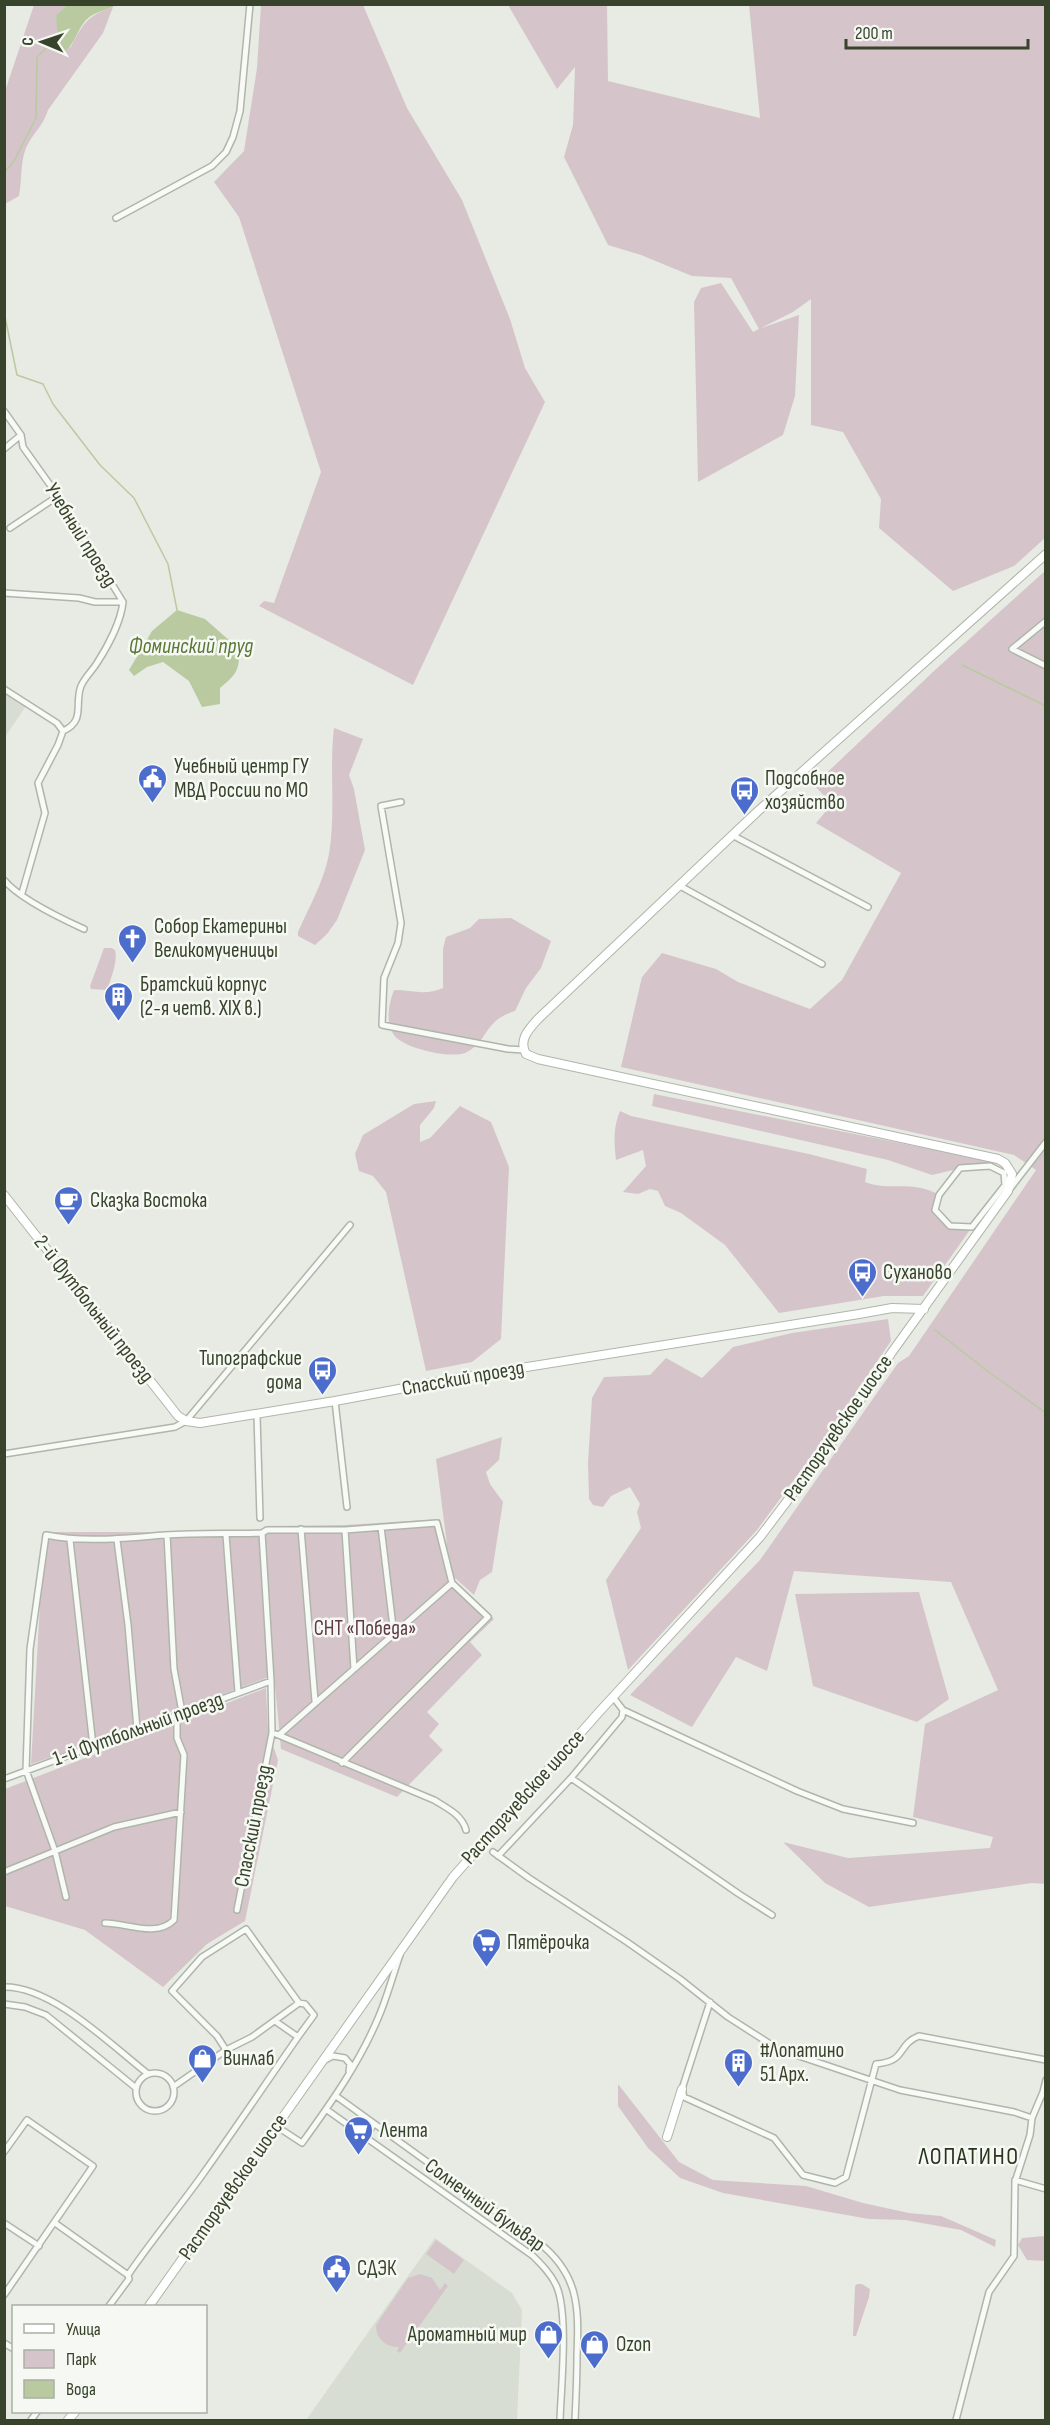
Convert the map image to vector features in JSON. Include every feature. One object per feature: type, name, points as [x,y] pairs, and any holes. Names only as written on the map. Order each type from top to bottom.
[{"type":"main road","points":[[1008,1191],[1012,1174],[1005,1163],[998,1159],[554,1063],[530,1056],[524,1050],[525,1036],[530,1028],[732,835],[1046,554]]},
{"type":"main road","name":"Расторгуевское шоссе","points":[[150,2305],[403,1947],[468,1859],[760,1538],[837,1435],[1008,1191]]},
{"type":"main road","name":"2-й Футбольный проезд","points":[[4,1195],[178,1416],[186,1420]]},
{"type":"main road","name":"Спасский проезд","points":[[186,1420],[200,1423],[257,1414],[508,1370],[892,1308],[924,1309]]},
{"type":"main road","points":[[667,2137],[682,2089]]},
{"type":"street","points":[[116,218],[213,166],[225,152],[233,137],[240,111],[250,4]]},
{"type":"street","name":"Учебный проезд","points":[[4,411],[21,435],[23,447],[58,496],[123,602],[122,612],[98,662],[80,688],[76,720],[70,728],[63,731],[38,783],[45,813],[22,893]]},
{"type":"street","points":[[4,448],[21,435]]},
{"type":"street","points":[[10,528],[58,496]]},
{"type":"street","points":[[4,593],[78,598],[95,602],[123,602]]},
{"type":"street","points":[[1046,621],[1012,649],[1046,666]]},
{"type":"street","points":[[4,689],[57,723],[63,731]]},
{"type":"street","points":[[401,802],[381,806],[401,923],[398,943],[384,978],[382,1025],[508,1050],[524,1050]]},
{"type":"street","points":[[732,835],[868,907]]},
{"type":"street","points":[[4,880],[10,887],[34,903],[84,929]]},
{"type":"street","points":[[680,886],[822,964]]},
{"type":"street","points":[[1008,1191],[1046,1142]]},
{"type":"street","points":[[990,1166],[1004,1173],[1005,1185],[972,1227],[950,1226],[935,1210],[939,1195],[960,1168],[990,1166]]},
{"type":"street","points":[[186,1420],[350,1225]]},
{"type":"street","points":[[335,1401],[347,1507]]},
{"type":"street","points":[[257,1414],[260,1518]]},
{"type":"street","name":"Спасский проезд","points":[[4,1454],[175,1427],[186,1420]]},
{"type":"street","points":[[66,1897],[55,1851],[26,1770],[30,1649],[46,1536],[70,1540],[117,1540],[167,1535],[301,1529],[345,1530],[437,1523],[452,1583],[488,1617],[342,1762]]},
{"type":"street","points":[[381,1527],[394,1635]]},
{"type":"street","points":[[301,1529],[315,1701]]},
{"type":"street","points":[[345,1530],[354,1669]]},
{"type":"street","name":"Спасский проезд","points":[[237,1910],[272,1733],[272,1681],[264,1532]]},
{"type":"street","points":[[226,1534],[238,1692]]},
{"type":"street","points":[[105,1923],[115,1923],[129,1928],[153,1928],[168,1926],[174,1920],[184,1755],[177,1738],[179,1713],[174,1669],[167,1535]]},
{"type":"street","points":[[70,1540],[93,1746]]},
{"type":"street","points":[[117,1540],[128,1625],[137,1729]]},
{"type":"street","points":[[279,1735],[452,1583]]},
{"type":"street","name":"1-й Футбольный проезд","points":[[4,1779],[179,1713],[272,1681]]},
{"type":"street","points":[[613,1697],[623,1710],[797,1791],[843,1809],[913,1823]]},
{"type":"street","points":[[623,1710],[622,1717],[571,1778],[496,1854],[645,1955],[753,2034],[778,2049],[900,2090],[1014,2112],[1032,2118]]},
{"type":"street","points":[[272,1733],[434,1800],[456,1814],[465,1823],[466,1830]]},
{"type":"street","points":[[571,1778],[772,1915]]},
{"type":"street","points":[[4,1872],[114,1827],[181,1812]]},
{"type":"street","points":[[110,2305],[162,2226],[171,2218],[314,2015],[304,2004],[299,2003],[246,1929],[202,1957],[172,1991],[217,2036],[226,2050]]},
{"type":"street","points":[[276,2126],[302,2143],[327,2110],[349,2075],[379,2018],[403,1947]]},
{"type":"street","points":[[4,1987],[28,1991],[57,2002],[148,2074]]},
{"type":"street","points":[[710,2002],[682,2089],[684,2097],[690,2102],[738,2120],[774,2138],[803,2175],[835,2183],[846,2177],[876,2064],[888,2063],[898,2058],[910,2040],[919,2037],[1046,2060]]},
{"type":"street","points":[[173,2087],[226,2050],[252,2037],[299,2003]]},
{"type":"street","points":[[4,2004],[26,2007],[46,2015],[136,2088]]},
{"type":"street","points":[[275,2020],[298,2037]]},
{"type":"street","points":[[324,2060],[333,2056],[345,2058],[350,2064],[349,2075]]},
{"type":"street","points":[[148,2074],[166,2076],[173,2087],[174,2093],[169,2105],[158,2111],[146,2109],[137,2100],[136,2088],[142,2077],[148,2074]]},
{"type":"street","points":[[956,2421],[989,2292],[1014,2256],[1015,2180],[1032,2118],[1046,2080]]},
{"type":"street","name":"Солнечный бульвар","points":[[336,2096],[550,2251],[571,2282],[579,2312],[575,2421]]},
{"type":"street","name":"Солнечный бульвар","points":[[327,2110],[537,2260],[557,2287],[563,2310],[560,2421]]},
{"type":"street","points":[[4,2152],[27,2120],[93,2166],[4,2295]]},
{"type":"street","points":[[364,2137],[374,2124]]},
{"type":"street","points":[[1015,2180],[1046,2189]]},
{"type":"street","points":[[500,2233],[509,2221]]},
{"type":"street","points":[[4,2223],[39,2246]]},
{"type":"street","points":[[55,2223],[128,2275]]},
{"type":"street","points":[[561,2385],[576,2385]]},
{"type":"shaded area","points":[[5,693],[26,706],[5,737]]},
{"type":"shaded area","points":[[435,2238],[512,2293],[522,2310],[517,2420],[306,2420]]},
{"type":"green space","points":[[34,5],[67,5],[56,17],[70,48],[86,22],[96,14],[113,7],[103,33],[48,110],[26,148],[19,196],[5,204],[5,91]]},
{"type":"green space","points":[[261,5],[363,5],[407,108],[462,200],[510,319],[525,368],[545,402],[413,685],[259,606],[264,601],[274,603],[321,472],[239,217],[214,182],[244,151],[257,68]]},
{"type":"green space","points":[[508,5],[607,5],[608,81],[760,118],[749,5],[1045,5],[1045,538],[1014,566],[953,591],[879,528],[881,499],[843,432],[811,425],[811,299],[793,312],[761,328],[799,315],[795,396],[783,435],[698,482],[694,302],[701,288],[721,283],[753,332],[759,329],[731,278],[692,276],[641,255],[608,245],[564,157],[573,125],[575,67],[557,89]]},
{"type":"green space","points":[[1045,571],[1045,1884],[1032,1883],[869,1907],[825,1883],[783,1842],[848,1858],[990,1848],[993,1837],[913,1817],[925,1724],[998,1690],[951,1582],[794,1571],[767,1671],[736,1657],[692,1727],[630,1695],[760,1560],[898,1363],[909,1356],[1036,1170],[1014,1155],[621,1067],[642,977],[662,953],[716,969],[738,982],[810,1009],[842,980],[901,873],[816,823],[832,804],[814,785],[935,670]]},
{"type":"green space","points":[[334,728],[363,739],[349,775],[354,789],[365,850],[337,920],[315,945],[298,936],[298,932],[320,884],[329,854]]},
{"type":"green space","points":[[511,918],[551,941],[541,968],[526,988],[515,1011],[498,1020],[474,1047],[460,1054],[440,1054],[399,1040],[391,1030],[389,1019],[389,1007],[394,990],[424,992],[443,988],[443,949],[446,937],[470,928],[479,919]]},
{"type":"green space","points":[[104,948],[115,950],[116,960],[112,975],[107,990],[91,989],[90,986]]},
{"type":"green space","points":[[654,1094],[995,1162],[990,1166],[966,1167],[932,1175],[888,1160],[652,1106]]},
{"type":"green space","points":[[436,1101],[434,1108],[420,1125],[420,1142],[430,1138],[460,1106],[491,1122],[509,1167],[501,1339],[472,1362],[426,1371],[386,1192],[373,1176],[359,1171],[355,1154],[363,1135],[414,1104]]},
{"type":"green space","points":[[620,1111],[631,1116],[809,1154],[867,1169],[865,1182],[874,1185],[910,1186],[929,1190],[939,1195],[935,1210],[950,1226],[972,1227],[923,1296],[884,1296],[779,1313],[725,1245],[681,1213],[665,1206],[658,1191],[650,1189],[638,1194],[623,1192],[646,1166],[643,1150],[616,1160],[616,1123]]},
{"type":"green space","points":[[888,1319],[891,1341],[830,1431],[757,1530],[628,1670],[606,1580],[641,1528],[637,1512],[640,1504],[630,1487],[611,1496],[603,1507],[593,1505],[589,1499],[588,1463],[592,1398],[604,1377],[650,1375],[666,1358],[702,1378],[733,1347],[792,1333]]},
{"type":"green space","name":"СНТ «Победа»","points":[[502,1437],[499,1460],[486,1472],[490,1484],[503,1502],[492,1572],[480,1580],[474,1595],[455,1578],[455,1582],[494,1619],[470,1642],[482,1655],[427,1712],[439,1724],[429,1736],[443,1750],[397,1797],[281,1749],[274,1675],[91,1744],[31,1764],[44,1532],[262,1532],[265,1526],[345,1525],[440,1519],[447,1545],[436,1459]]},
{"type":"green space","points":[[919,1592],[949,1699],[917,1722],[813,1686],[795,1594]]},
{"type":"green space","points":[[266,1688],[268,1731],[278,1760],[245,1921],[207,1944],[163,1987],[85,1930],[5,1906],[5,1789]]},
{"type":"green space","points":[[618,2084],[679,2162],[713,2180],[806,2186],[863,2203],[909,2213],[941,2216],[996,2240],[995,2247],[961,2230],[905,2220],[869,2219],[723,2193],[680,2178],[648,2148],[618,2106]]},
{"type":"green space","points":[[1045,2236],[1045,2261],[1027,2260],[1018,2245],[1022,2238]]},
{"type":"green space","points":[[436,2240],[464,2260],[454,2274],[426,2254]]},
{"type":"green space","points":[[420,2274],[432,2278],[440,2290],[445,2283],[448,2286],[400,2353],[397,2351],[399,2347],[390,2346],[382,2341],[376,2325],[408,2278]]},
{"type":"green space","points":[[857,2284],[870,2289],[856,2336],[853,2336],[855,2286]]},
{"type":"water","points":[[67,5],[116,5],[86,20],[71,45],[64,52],[58,37],[56,16]]},
{"type":"water","name":"Фоминский пруд","points":[[177,610],[205,619],[239,649],[236,672],[220,688],[220,704],[202,707],[189,681],[163,662],[147,667],[134,676],[129,670],[152,631]]},
{"type":"waterway","points":[[4,173],[14,161],[36,118],[37,57],[59,36]]},
{"type":"waterway","points":[[4,312],[17,375],[43,384],[53,404],[100,465],[134,498],[168,564],[177,610]]},
{"type":"waterway","points":[[962,665],[1046,706]]},
{"type":"waterway","points":[[935,1330],[1046,1413]]},
{"type":"place","name":"Учебный центр ГУ МВД России по МО","points":[[153,804]]},
{"type":"place","name":"Подсобное хозяйство","points":[[744,816]]},
{"type":"place","name":"Собор Екатерины Великомученицы","points":[[133,964]]},
{"type":"place","name":"Братский корпус (2-я четв. XIX в.)","points":[[119,1022]]},
{"type":"place","name":"Сказка Востока","points":[[69,1226]]},
{"type":"place","name":"Суханово","points":[[862,1298]]},
{"type":"place","name":"Типографские дома","points":[[323,1396]]},
{"type":"place","name":"Пятёрочка","points":[[486,1968]]},
{"type":"place","name":"Винлаб","points":[[202,2084]]},
{"type":"place","name":"#Лопатино 51 Арх.","points":[[739,2088]]},
{"type":"place","name":"Лента","points":[[359,2156]]},
{"type":"place","name":"СДЭК","points":[[336,2294]]},
{"type":"place","name":"Ароматный мир","points":[[548,2360]]},
{"type":"place","name":"Ozon","points":[[595,2370]]},
{"type":"district","name":"ЛОПАТИНО","points":[[969,2156]]}]
